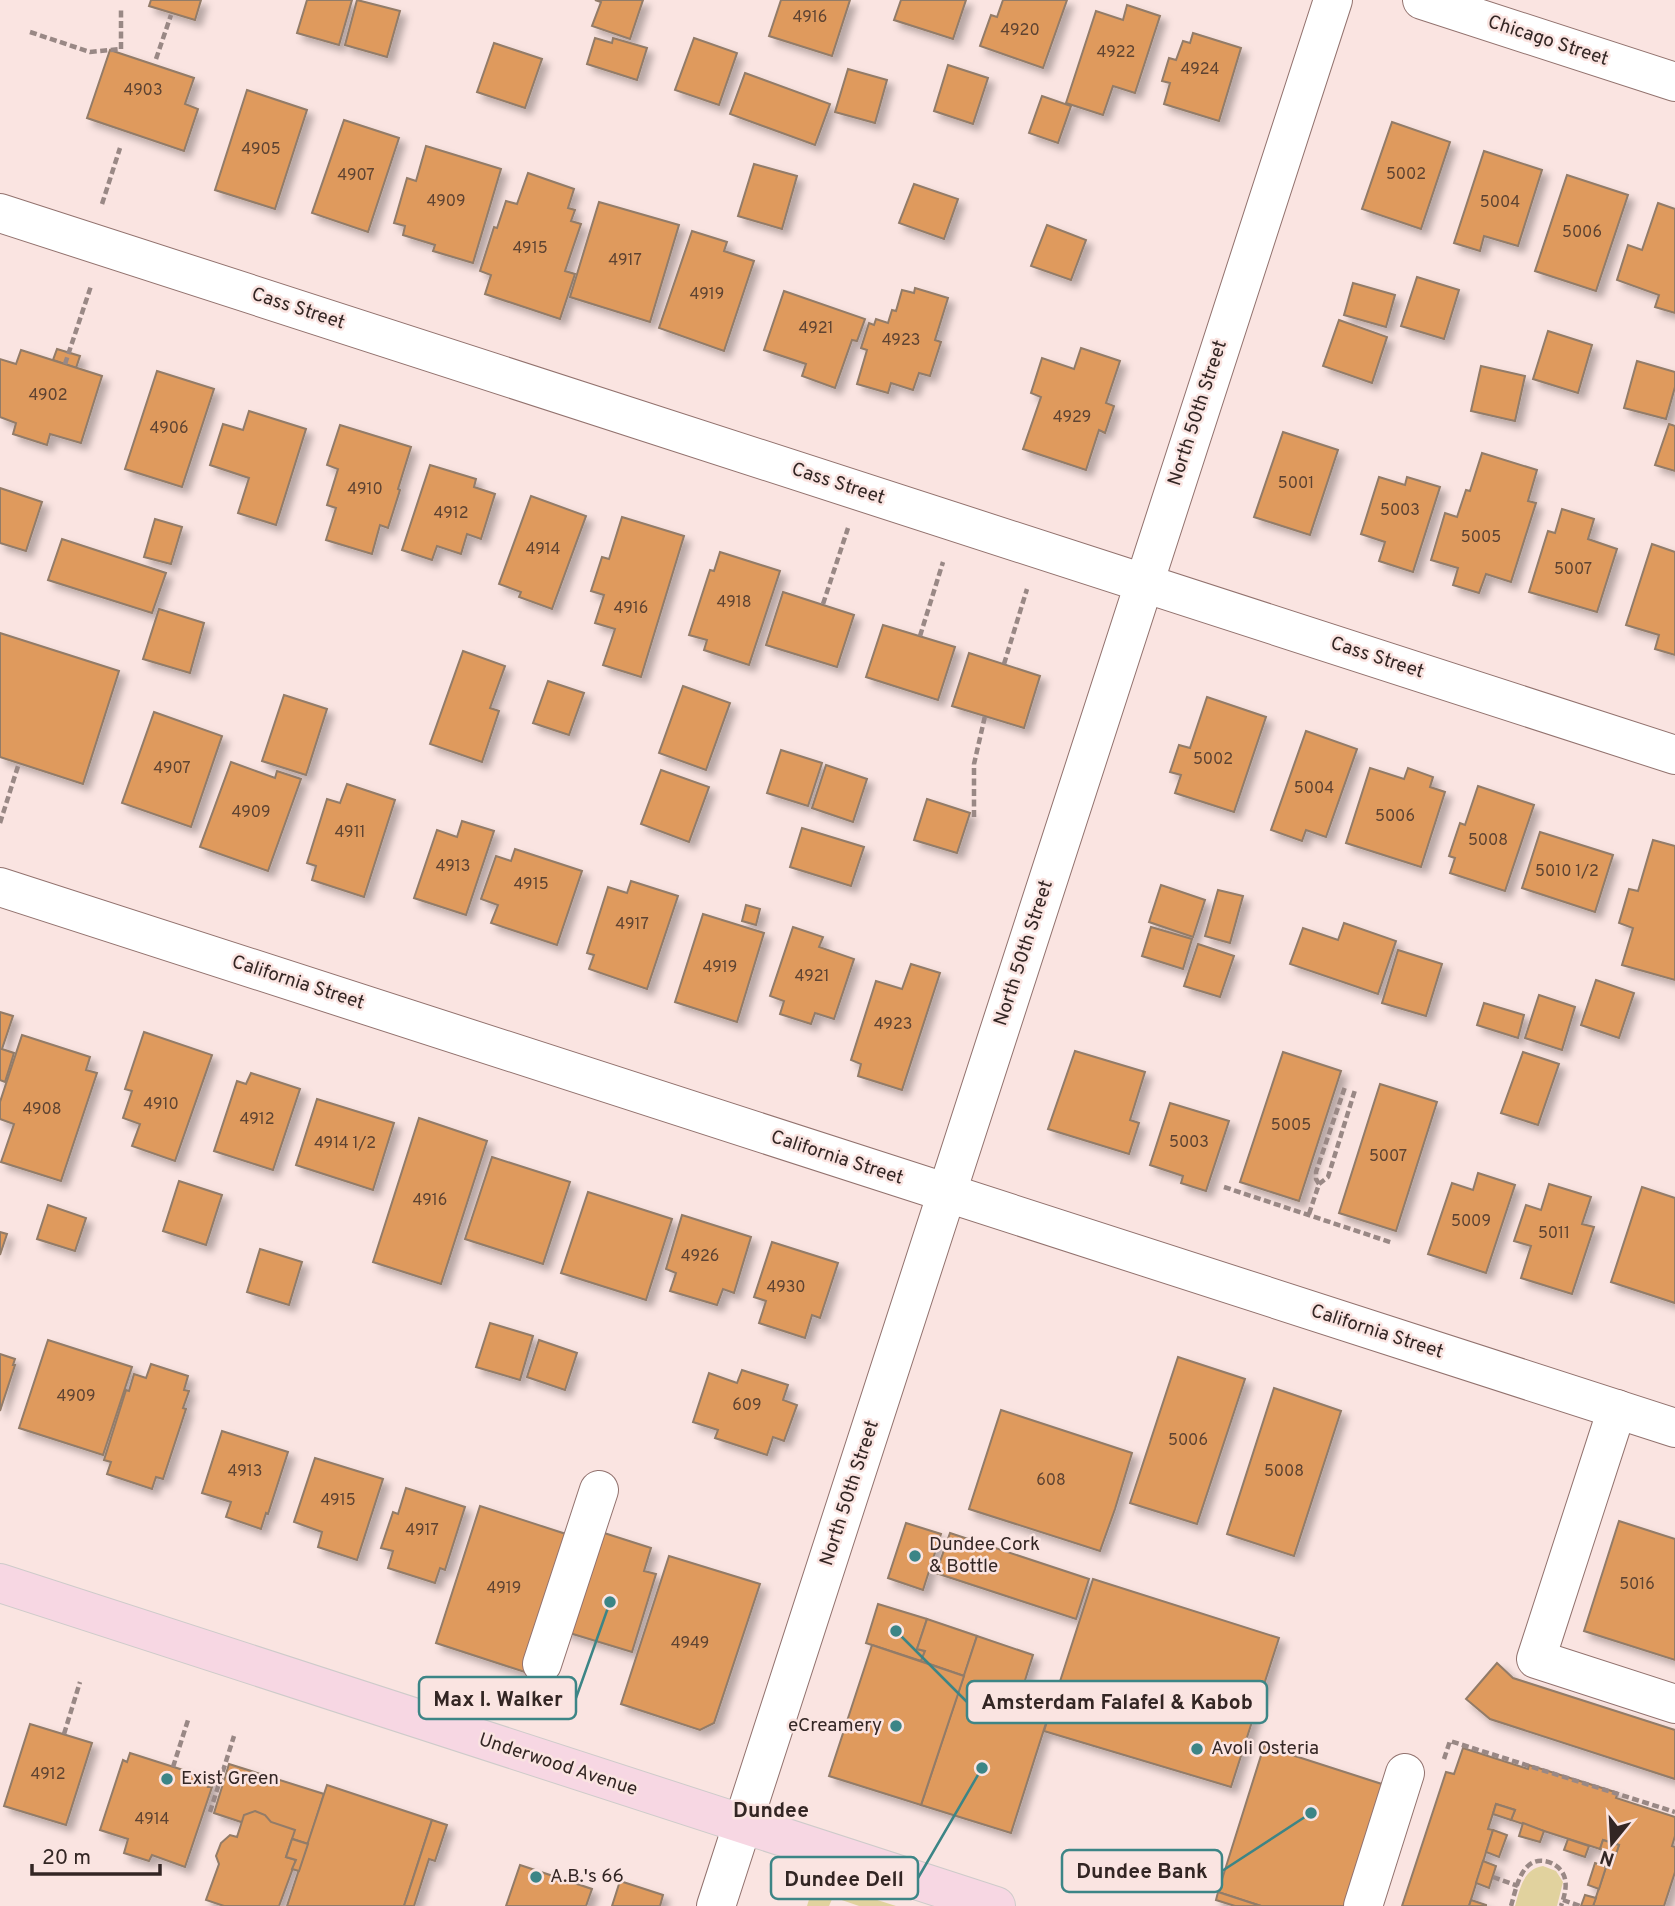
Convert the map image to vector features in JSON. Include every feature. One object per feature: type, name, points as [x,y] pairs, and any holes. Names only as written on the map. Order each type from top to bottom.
[{"type":"main road","name":"Underwood Avenue","points":[[0,1583],[996,1906]]},
{"type":"street","name":"North 50th Street","points":[[716,1906],[1333,0]]},
{"type":"street","name":"Chicago Street","points":[[1422,0],[1675,82]]},
{"type":"street","name":"Cass Street","points":[[0,213],[1675,755]]},
{"type":"street","name":"California Street","points":[[0,887],[1675,1428]]},
{"type":"street","points":[[1618,1409],[1536,1659],[1675,1704]]},
{"type":"street","points":[[542,1664],[599,1490]]},
{"type":"street","points":[[1363,1906],[1405,1773]]},
{"type":"path","points":[[30,32],[90,52],[121,48],[121,9]]},
{"type":"path","points":[[156,59],[171,15]]},
{"type":"path","points":[[99,210],[120,148]]},
{"type":"path","points":[[65,364],[92,282]]},
{"type":"path","points":[[823,604],[851,517]]},
{"type":"path","points":[[920,636],[944,558]]},
{"type":"path","points":[[1004,664],[1028,586]]},
{"type":"path","points":[[974,817],[974,764],[985,716]]},
{"type":"path","points":[[0,823],[19,763]]},
{"type":"path","points":[[1320,1184],[1316,1179],[1316,1172],[1345,1087]]},
{"type":"path","points":[[1309,1214],[1320,1184],[1328,1177],[1355,1090]]},
{"type":"path","points":[[1224,1187],[1393,1242]]},
{"type":"path","points":[[64,1734],[80,1682]]},
{"type":"path","points":[[173,1767],[188,1720]]},
{"type":"path","points":[[210,1812],[234,1736]]},
{"type":"path","points":[[1450,1741],[1675,1812]]},
{"type":"path","points":[[1511,1906],[1520,1877],[1535,1862],[1547,1861],[1564,1874],[1566,1881],[1561,1906]]},
{"type":"path","points":[[1493,1877],[1518,1886]]},
{"type":"path","points":[[1563,1900],[1580,1906]]},
{"type":"shaded area","points":[[1543,1866],[1556,1871],[1563,1882],[1557,1906],[1515,1906],[1527,1875]]},
{"type":"shaded area","points":[[815,1880],[896,1906],[859,1906],[833,1897],[829,1906],[807,1906]]},
{"type":"building","points":[[151,0],[201,0],[195,20],[149,6]]},
{"type":"building","points":[[307,0],[352,0],[339,45],[297,33]]},
{"type":"building","points":[[357,0],[400,11],[387,57],[345,45]]},
{"type":"building","points":[[595,0],[643,0],[630,39],[592,26],[601,2]]},
{"type":"building","points":[[781,0],[850,0],[832,56],[769,36]]},
{"type":"building","points":[[901,0],[966,0],[953,39],[894,20]]},
{"type":"building","points":[[1003,0],[1067,0],[1043,68],[980,46],[991,15],[997,17]]},
{"type":"building","points":[[1127,5],[1160,16],[1135,93],[1113,86],[1103,115],[1066,103],[1096,11],[1123,20]]},
{"type":"building","points":[[1193,33],[1241,48],[1219,121],[1164,104],[1170,83],[1162,81],[1169,58],[1176,60],[1183,41],[1190,43]]},
{"type":"building","points":[[595,38],[612,43],[613,38],[647,48],[637,80],[587,64]]},
{"type":"building","points":[[694,38],[737,53],[719,105],[675,90]]},
{"type":"building","points":[[494,43],[542,59],[525,108],[477,92]]},
{"type":"building","points":[[110,50],[194,78],[185,104],[198,109],[184,151],[87,118]]},
{"type":"building","points":[[948,65],[988,78],[973,124],[934,111]]},
{"type":"building","points":[[848,69],[887,80],[875,123],[835,112]]},
{"type":"building","points":[[745,73],[830,104],[815,145],[730,114]]},
{"type":"building","points":[[247,90],[307,110],[275,209],[215,190]]},
{"type":"building","points":[[1042,96],[1071,106],[1058,143],[1029,133]]},
{"type":"building","points":[[344,120],[399,138],[368,232],[312,213]]},
{"type":"building","points":[[1392,122],[1450,142],[1421,229],[1362,209]]},
{"type":"building","points":[[426,146],[501,169],[473,263],[433,251],[435,245],[403,235],[405,226],[394,223],[407,178],[416,181]]},
{"type":"building","points":[[1484,151],[1542,170],[1518,246],[1484,236],[1480,251],[1454,243]]},
{"type":"building","points":[[754,164],[797,176],[782,229],[738,216]]},
{"type":"building","points":[[528,173],[574,189],[568,208],[575,210],[571,221],[581,224],[565,271],[575,274],[560,319],[485,294],[491,275],[480,271],[494,227],[497,228],[506,201],[517,204]]},
{"type":"building","points":[[1567,175],[1628,195],[1596,291],[1535,271]]},
{"type":"building","points":[[914,184],[958,199],[944,239],[899,223]]},
{"type":"building","points":[[599,202],[679,225],[650,322],[570,297]]},
{"type":"building","points":[[1658,203],[1675,209],[1675,313],[1655,307],[1659,295],[1617,280],[1628,245],[1642,250]]},
{"type":"building","points":[[1047,225],[1086,240],[1071,280],[1031,266]]},
{"type":"building","points":[[692,231],[727,242],[724,251],[754,261],[724,351],[659,328]]},
{"type":"building","points":[[1417,277],[1459,290],[1444,339],[1401,326]]},
{"type":"building","points":[[1353,283],[1395,295],[1386,327],[1344,315]]},
{"type":"building","points":[[915,288],[948,298],[935,340],[941,342],[930,376],[919,373],[913,390],[891,383],[888,393],[857,384],[867,350],[861,348],[869,323],[874,325],[876,319],[888,323],[892,310],[896,311],[902,290],[914,293]]},
{"type":"building","points":[[784,291],[865,319],[857,341],[852,340],[835,388],[802,376],[806,364],[764,350]]},
{"type":"building","points":[[1339,320],[1387,337],[1372,383],[1323,366]]},
{"type":"building","points":[[1548,331],[1592,345],[1578,393],[1533,379]]},
{"type":"building","points":[[1081,348],[1120,361],[1106,403],[1114,406],[1105,433],[1099,430],[1086,470],[1023,449],[1041,397],[1031,393],[1042,358],[1074,369]]},
{"type":"building","points":[[57,349],[80,356],[76,368],[53,360]]},
{"type":"building","points":[[21,350],[102,376],[81,443],[50,434],[47,445],[13,434],[16,423],[0,417],[0,359],[16,364]]},
{"type":"building","points":[[1637,361],[1675,372],[1675,387],[1666,419],[1624,408]]},
{"type":"building","points":[[1481,366],[1525,376],[1515,421],[1471,411]]},
{"type":"building","points":[[157,371],[214,389],[182,487],[125,469]]},
{"type":"building","points":[[249,411],[306,429],[276,525],[238,513],[249,478],[210,465],[223,424],[243,430]]},
{"type":"building","points":[[1669,424],[1675,426],[1675,471],[1655,465]]},
{"type":"building","points":[[340,425],[411,447],[388,528],[380,525],[372,554],[326,540],[336,508],[327,505],[338,469],[327,465]]},
{"type":"building","points":[[1283,432],[1338,450],[1310,535],[1254,517]]},
{"type":"building","points":[[1482,453],[1537,470],[1528,501],[1536,503],[1511,582],[1486,574],[1479,593],[1453,585],[1458,568],[1431,560],[1445,513],[1457,517],[1466,490],[1470,491]]},
{"type":"building","points":[[430,465],[476,479],[474,487],[495,494],[481,539],[467,534],[461,554],[437,546],[432,560],[402,550]]},
{"type":"building","points":[[1379,477],[1405,485],[1407,477],[1440,487],[1413,572],[1379,561],[1385,542],[1361,534]]},
{"type":"building","points":[[0,488],[42,502],[26,551],[0,543]]},
{"type":"building","points":[[531,496],[586,516],[552,609],[519,597],[521,592],[499,584]]},
{"type":"building","points":[[1562,509],[1594,519],[1588,539],[1617,549],[1597,612],[1529,592],[1548,531],[1555,533]]},
{"type":"building","points":[[622,517],[684,536],[641,677],[603,665],[615,629],[595,623],[604,595],[591,591],[602,557],[609,559]]},
{"type":"building","points":[[155,519],[182,527],[171,564],[144,557]]},
{"type":"building","points":[[62,539],[166,573],[152,613],[48,580]]},
{"type":"building","points":[[1652,544],[1675,552],[1675,655],[1655,649],[1659,635],[1626,625]]},
{"type":"building","points":[[720,552],[780,571],[749,665],[704,650],[707,640],[689,635],[710,570],[714,571]]},
{"type":"building","points":[[783,592],[854,615],[837,667],[766,645]]},
{"type":"building","points":[[159,609],[204,623],[190,673],[143,659]]},
{"type":"building","points":[[883,625],[955,647],[938,700],[866,677]]},
{"type":"building","points":[[0,633],[119,671],[83,784],[0,757]]},
{"type":"building","points":[[463,651],[505,666],[490,708],[499,711],[482,762],[430,744]]},
{"type":"building","points":[[969,653],[1040,676],[1024,728],[952,706]]},
{"type":"building","points":[[548,681],[584,693],[569,735],[533,723]]},
{"type":"building","points":[[683,686],[730,703],[706,770],[659,753]]},
{"type":"building","points":[[284,695],[327,709],[306,775],[262,761]]},
{"type":"building","points":[[1207,697],[1266,717],[1234,812],[1175,793],[1181,775],[1170,772],[1179,745],[1190,748]]},
{"type":"building","points":[[154,712],[222,736],[191,827],[122,803]]},
{"type":"building","points":[[1306,731],[1357,749],[1326,837],[1306,830],[1302,841],[1271,830]]},
{"type":"building","points":[[781,750],[822,763],[808,806],[767,793]]},
{"type":"building","points":[[231,762],[275,778],[277,771],[301,779],[268,871],[200,847]]},
{"type":"building","points":[[826,765],[867,779],[853,822],[812,808]]},
{"type":"building","points":[[1370,768],[1404,779],[1408,768],[1433,777],[1430,787],[1445,792],[1421,867],[1346,843]]},
{"type":"building","points":[[661,770],[709,787],[689,842],[641,824]]},
{"type":"building","points":[[347,784],[395,800],[364,897],[312,880],[316,866],[307,863],[327,799],[340,803]]},
{"type":"building","points":[[1478,786],[1534,805],[1505,891],[1450,873],[1455,858],[1449,856],[1460,823],[1465,825]]},
{"type":"building","points":[[927,799],[970,813],[957,853],[914,840]]},
{"type":"building","points":[[462,821],[494,831],[466,915],[414,898],[437,830],[457,837]]},
{"type":"building","points":[[802,828],[864,847],[851,886],[790,867]]},
{"type":"building","points":[[1540,832],[1613,855],[1595,912],[1522,888]]},
{"type":"building","points":[[1653,840],[1675,846],[1675,980],[1622,965],[1633,928],[1619,923],[1629,889],[1638,891]]},
{"type":"building","points":[[515,849],[582,871],[557,945],[491,923],[498,905],[481,899],[496,856],[511,861]]},
{"type":"building","points":[[631,881],[678,896],[647,989],[589,969],[594,955],[587,953],[608,887],[627,893]]},
{"type":"building","points":[[1161,885],[1205,900],[1193,937],[1149,922]]},
{"type":"building","points":[[1218,890],[1243,896],[1230,943],[1205,936]]},
{"type":"building","points":[[746,905],[760,909],[756,925],[742,921]]},
{"type":"building","points":[[703,914],[764,933],[737,1022],[675,1002]]},
{"type":"building","points":[[1344,923],[1396,941],[1378,994],[1290,964],[1303,928],[1338,940]]},
{"type":"building","points":[[793,927],[823,937],[819,947],[854,959],[834,1019],[815,1013],[811,1024],[780,1014],[784,1001],[770,996]]},
{"type":"building","points":[[1151,927],[1192,939],[1183,969],[1142,956]]},
{"type":"building","points":[[1198,944],[1234,956],[1220,997],[1184,986]]},
{"type":"building","points":[[1398,950],[1442,964],[1426,1016],[1382,1003]]},
{"type":"building","points":[[911,964],[940,973],[902,1090],[858,1076],[861,1064],[851,1060],[876,981],[902,989]]},
{"type":"building","points":[[1596,980],[1634,993],[1619,1038],[1581,1025]]},
{"type":"building","points":[[1539,995],[1575,1007],[1562,1050],[1525,1038]]},
{"type":"building","points":[[1484,1003],[1524,1015],[1518,1038],[1477,1025]]},
{"type":"building","points":[[0,1012],[13,1016],[2,1049],[14,1053],[5,1082],[0,1080]]},
{"type":"building","points":[[144,1032],[212,1055],[175,1161],[132,1146],[140,1124],[123,1118],[132,1091],[125,1089]]},
{"type":"building","points":[[22,1035],[90,1057],[86,1070],[97,1073],[61,1181],[1,1162],[14,1124],[0,1119],[0,1102]]},
{"type":"building","points":[[1075,1051],[1145,1072],[1130,1120],[1139,1123],[1129,1154],[1048,1129]]},
{"type":"building","points":[[1283,1052],[1341,1071],[1299,1201],[1240,1182]]},
{"type":"building","points":[[1523,1052],[1559,1064],[1538,1125],[1501,1113]]},
{"type":"building","points":[[251,1073],[300,1089],[273,1170],[214,1151],[237,1081],[246,1084]]},
{"type":"building","points":[[1380,1084],[1437,1102],[1396,1231],[1339,1213]]},
{"type":"building","points":[[317,1099],[394,1123],[373,1190],[296,1165]]},
{"type":"building","points":[[1170,1103],[1229,1121],[1206,1191],[1181,1183],[1183,1176],[1150,1165]]},
{"type":"building","points":[[419,1118],[487,1141],[441,1284],[373,1262]]},
{"type":"building","points":[[492,1157],[570,1182],[543,1264],[465,1239]]},
{"type":"building","points":[[1478,1173],[1515,1185],[1486,1273],[1428,1254],[1452,1183],[1473,1190]]},
{"type":"building","points":[[179,1181],[222,1195],[206,1245],[163,1231]]},
{"type":"building","points":[[1549,1184],[1591,1197],[1582,1224],[1594,1227],[1572,1294],[1521,1278],[1531,1246],[1514,1241],[1526,1205],[1541,1210]]},
{"type":"building","points":[[1642,1187],[1675,1198],[1675,1303],[1611,1282]]},
{"type":"building","points":[[588,1192],[672,1219],[646,1300],[561,1273]]},
{"type":"building","points":[[48,1205],[86,1218],[75,1251],[37,1239]]},
{"type":"building","points":[[682,1215],[751,1237],[734,1293],[723,1289],[717,1305],[670,1291],[676,1273],[666,1269]]},
{"type":"building","points":[[0,1232],[7,1234],[0,1255]]},
{"type":"building","points":[[772,1242],[838,1263],[820,1318],[812,1315],[805,1338],[759,1323],[766,1301],[754,1297]]},
{"type":"building","points":[[260,1249],[302,1262],[289,1305],[247,1292]]},
{"type":"building","points":[[490,1323],[533,1336],[520,1380],[476,1367]]},
{"type":"building","points":[[48,1340],[132,1367],[103,1455],[19,1428]]},
{"type":"building","points":[[539,1340],[577,1353],[565,1390],[527,1377]]},
{"type":"building","points":[[0,1354],[15,1359],[15,1365],[0,1411]]},
{"type":"building","points":[[1178,1357],[1245,1379],[1197,1524],[1130,1503]]},
{"type":"building","points":[[151,1364],[188,1376],[184,1390],[189,1391],[183,1408],[186,1409],[163,1479],[156,1477],[152,1489],[107,1474],[111,1462],[104,1460],[126,1390],[129,1391],[134,1374],[146,1378]]},
{"type":"building","points":[[742,1370],[788,1385],[783,1400],[797,1405],[784,1441],[773,1437],[767,1455],[715,1438],[718,1430],[693,1422],[709,1373],[737,1383]]},
{"type":"building","points":[[1274,1388],[1341,1411],[1294,1556],[1227,1534]]},
{"type":"building","points":[[1001,1410],[1132,1453],[1100,1551],[969,1509]]},
{"type":"building","points":[[222,1431],[288,1452],[261,1529],[226,1517],[231,1502],[202,1493]]},
{"type":"building","points":[[315,1458],[383,1479],[357,1560],[318,1547],[322,1532],[294,1522]]},
{"type":"building","points":[[406,1488],[465,1507],[445,1570],[440,1568],[435,1583],[388,1568],[393,1551],[381,1548],[393,1512],[398,1514]]},
{"type":"building","points":[[480,1506],[572,1536],[528,1673],[436,1643]]},
{"type":"building","points":[[1619,1521],[1675,1539],[1675,1660],[1584,1631]]},
{"type":"building","name":"Dundee Cork & Bottle","points":[[906,1523],[941,1534],[923,1590],[888,1578]]},
{"type":"building","points":[[601,1532],[651,1548],[644,1571],[656,1574],[632,1652],[563,1631]]},
{"type":"building","points":[[950,1533],[1089,1579],[1076,1619],[936,1573]]},
{"type":"building","points":[[669,1556],[760,1584],[714,1723],[700,1730],[621,1704]]},
{"type":"building","points":[[1093,1579],[1279,1638],[1231,1787],[1044,1731]]},
{"type":"building","points":[[878,1604],[927,1619],[917,1649],[925,1651],[921,1661],[866,1643]]},
{"type":"building","points":[[927,1619],[977,1636],[964,1676],[921,1661],[925,1651],[917,1649]]},
{"type":"building","points":[[977,1636],[1033,1655],[1022,1690],[1053,1701],[1011,1833],[921,1805]]},
{"type":"building","name":"eCreamery","points":[[872,1645],[964,1676],[921,1805],[829,1776]]},
{"type":"building","points":[[1497,1663],[1513,1678],[1675,1730],[1675,1779],[1490,1719],[1466,1699]]},
{"type":"building","points":[[30,1724],[92,1743],[66,1825],[4,1806]]},
{"type":"building","points":[[1264,1746],[1388,1786],[1350,1906],[1261,1906],[1218,1892]]},
{"type":"building","points":[[1463,1748],[1618,1793],[1616,1798],[1675,1817],[1672,1846],[1675,1847],[1675,1872],[1664,1906],[1593,1906],[1606,1867],[1611,1868],[1619,1845],[1603,1840],[1600,1849],[1511,1820],[1515,1810],[1496,1804],[1488,1829],[1493,1830],[1469,1906],[1402,1906],[1446,1772],[1454,1774]]},
{"type":"building","points":[[130,1753],[211,1779],[208,1787],[212,1787],[185,1867],[152,1855],[149,1861],[124,1853],[128,1839],[100,1830],[123,1760],[127,1762]]},
{"type":"building","points":[[229,1764],[324,1794],[308,1844],[214,1813]]},
{"type":"building","points":[[327,1785],[432,1820],[404,1906],[287,1906]]},
{"type":"building","points":[[1496,1804],[1515,1810],[1511,1820],[1493,1814]]},
{"type":"building","points":[[255,1811],[265,1815],[271,1822],[295,1830],[286,1857],[296,1860],[279,1906],[224,1906],[206,1900],[219,1864],[216,1856],[221,1843],[230,1835],[237,1837],[244,1815]]},
{"type":"building","points":[[432,1820],[447,1825],[435,1861],[429,1859],[414,1906],[404,1906]]},
{"type":"building","points":[[1523,1823],[1544,1831],[1540,1842],[1519,1836]]},
{"type":"building","points":[[1493,1830],[1507,1835],[1499,1857],[1486,1852]]},
{"type":"building","points":[[292,1839],[308,1844],[299,1871],[292,1869],[296,1860],[286,1857]]},
{"type":"building","points":[[1568,1839],[1589,1846],[1585,1857],[1564,1850]]},
{"type":"building","points":[[1603,1840],[1619,1845],[1616,1854],[1600,1849]]},
{"type":"building","points":[[1483,1861],[1496,1866],[1489,1888],[1476,1883]]},
{"type":"building","points":[[1595,1863],[1606,1867],[1599,1889],[1588,1885]]},
{"type":"building","name":"A.B.'s 66","points":[[520,1865],[592,1889],[586,1906],[506,1906]]},
{"type":"building","points":[[620,1881],[663,1895],[660,1906],[612,1906]]},
{"type":"building","points":[[1218,1892],[1261,1906],[1235,1906],[1216,1900]]},
{"type":"building","points":[[1585,1895],[1596,1898],[1593,1906],[1581,1906]]},
{"type":"building","points":[[1471,1900],[1486,1905],[1486,1906],[1469,1906]]},
{"type":"place","name":"Dundee Cork & Bottle","points":[[915,1556]]},
{"type":"place","name":"Max I. Walker","points":[[610,1602]]},
{"type":"place","name":"Amsterdam Falafel & Kabob","points":[[896,1631]]},
{"type":"place","name":"eCreamery","points":[[896,1726]]},
{"type":"place","name":"Avoli Osteria","points":[[1197,1749]]},
{"type":"place","name":"Dundee Dell","points":[[982,1768]]},
{"type":"place","name":"Exist Green","points":[[167,1779]]},
{"type":"place","name":"Dundee Bank","points":[[1311,1813]]},
{"type":"place","name":"A.B.'s 66","points":[[536,1877]]},
{"type":"district","name":"Dundee","points":[[771,1811]]}]
